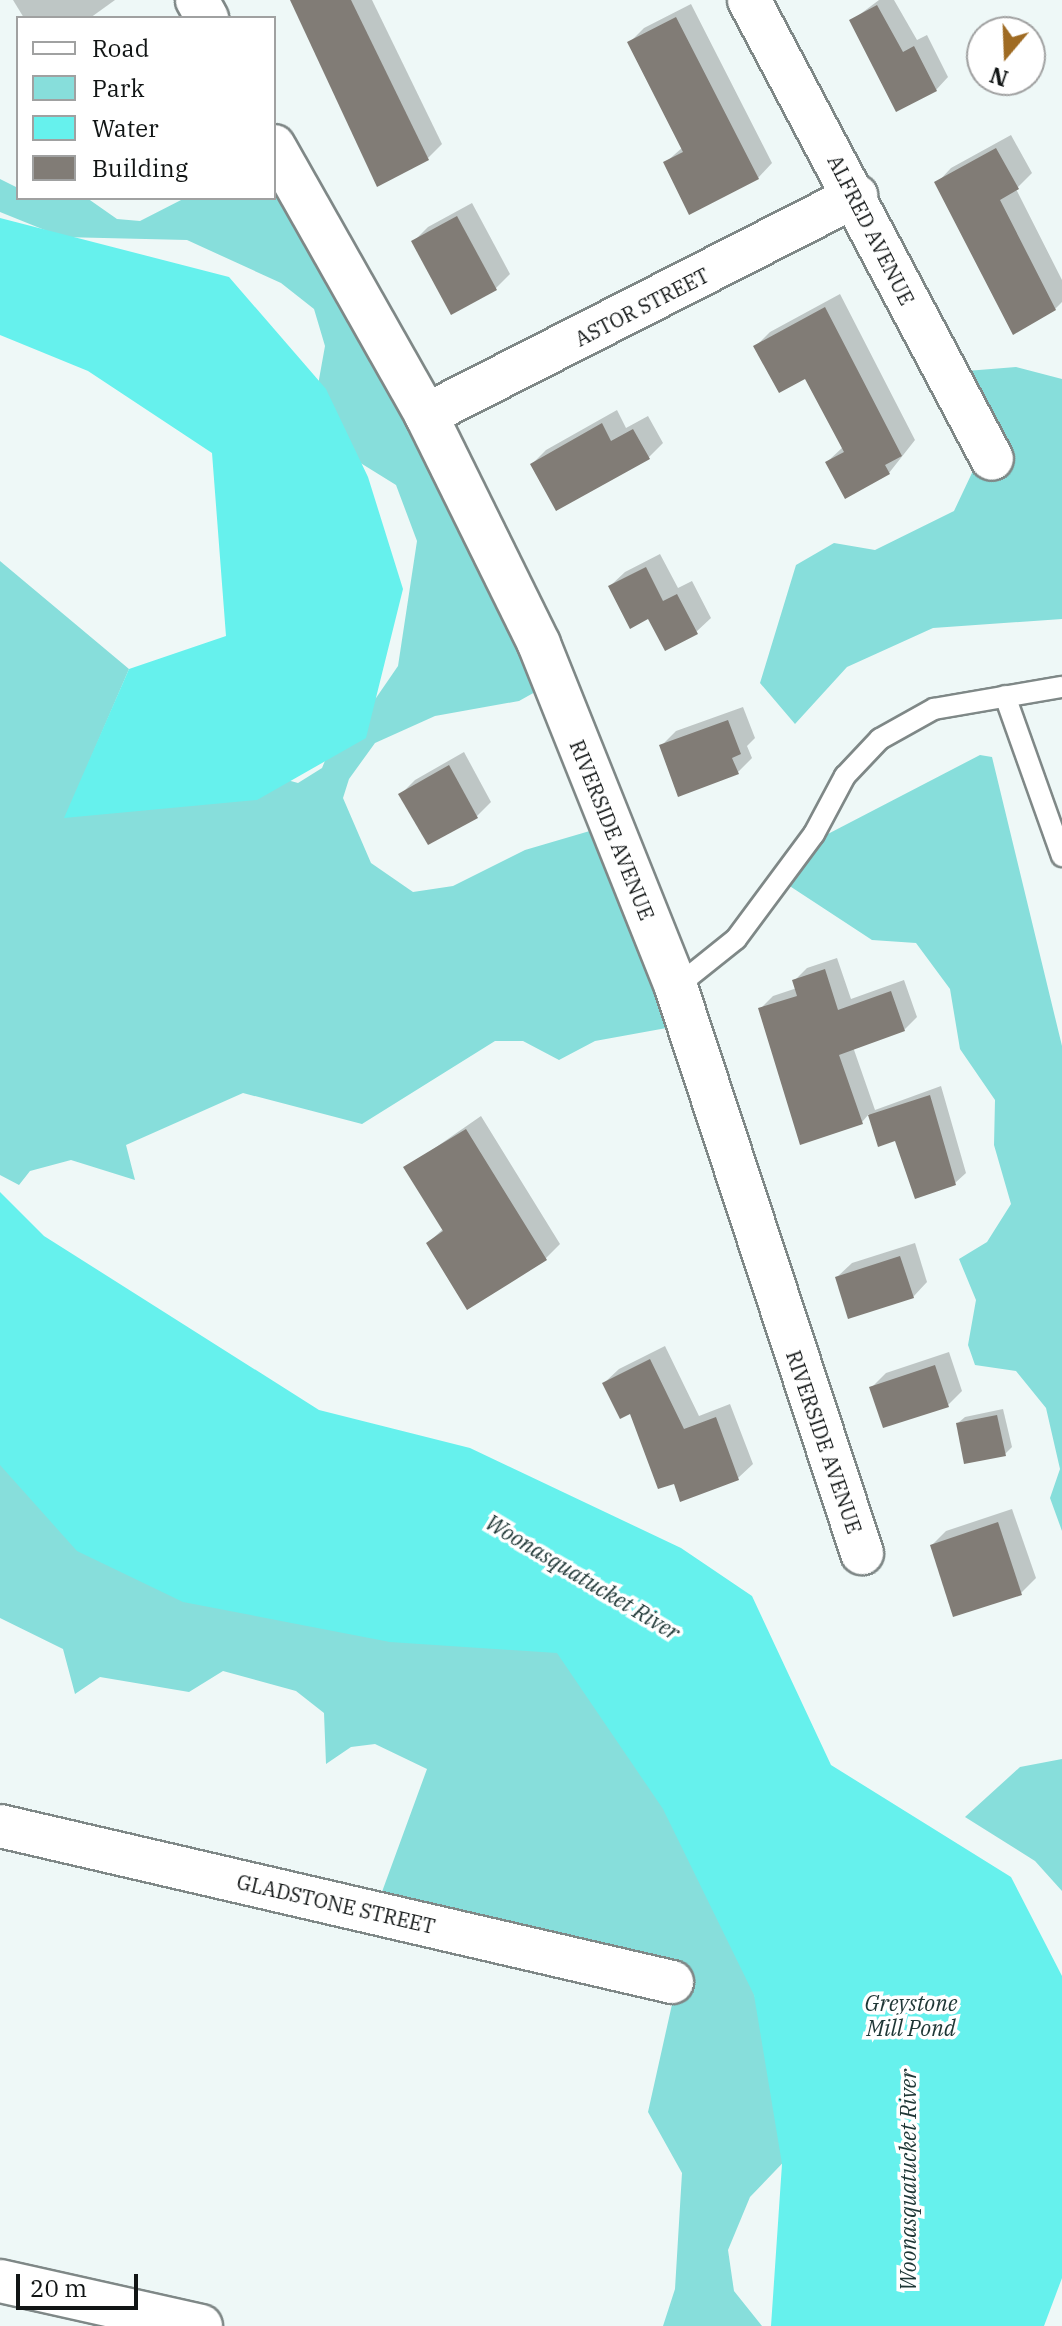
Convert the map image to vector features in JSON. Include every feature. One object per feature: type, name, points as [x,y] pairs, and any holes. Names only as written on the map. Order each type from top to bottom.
[{"type":"street","name":"ALFRED AVENUE","points":[[749,0],[856,196],[921,330],[992,459]]},
{"type":"street","name":"RIVERSIDE AVENUE","points":[[276,150],[426,415],[539,644],[676,987],[862,1553]]},
{"type":"street","name":"ASTOR STREET","points":[[426,415],[856,196]]},
{"type":"street","name":"GLADSTONE STREET","points":[[0,1826],[672,1982]]},
{"type":"street","points":[[0,2281],[201,2326]]},
{"type":"lane","points":[[676,987],[736,939],[814,834],[845,776],[880,739],[934,709],[1062,687]]},
{"type":"lane","points":[[1005,696],[1062,856]]},
{"type":"green space","points":[[276,157],[562,677],[519,701],[435,716],[375,743],[349,779],[343,798],[371,863],[413,892],[453,886],[525,850],[617,823],[694,1023],[595,1041],[559,1060],[523,1041],[495,1041],[362,1124],[243,1093],[126,1145],[135,1180],[71,1160],[30,1171],[19,1185],[0,1175],[0,561],[129,669],[66,816],[222,762],[298,783],[322,768],[343,717],[376,698],[398,666],[417,541],[396,485],[325,441],[316,396],[325,346],[314,309],[281,283],[187,240],[62,237],[0,212],[0,179],[16,187],[16,200],[90,200],[117,219],[140,221],[181,200],[276,200]]},
{"type":"green space","points":[[1016,367],[1062,379],[1062,619],[933,628],[847,667],[795,724],[760,683],[796,565],[834,543],[875,550],[954,511],[988,439],[954,372]]},
{"type":"green space","points":[[980,755],[992,757],[1062,1046],[1062,1531],[1050,1498],[1060,1469],[1046,1408],[1016,1371],[975,1365],[968,1345],[976,1300],[959,1259],[987,1242],[1011,1204],[994,1145],[995,1100],[960,1049],[950,989],[916,943],[872,940],[782,881],[824,836]]},
{"type":"green space","points":[[0,1389],[505,1568],[697,1795],[798,2147],[750,2197],[728,2250],[734,2291],[762,2326],[663,2326],[675,2289],[682,2173],[648,2112],[679,1973],[379,1900],[427,1769],[375,1744],[351,1747],[326,1764],[324,1713],[296,1691],[223,1671],[189,1692],[100,1677],[75,1694],[63,1649],[0,1618]]},
{"type":"green space","points":[[1062,1759],[1062,1891],[1035,1861],[965,1817],[1020,1767]]},
{"type":"water","points":[[0,218],[229,277],[326,389],[368,477],[403,589],[366,738],[257,800],[64,818],[129,669],[226,636],[212,453],[88,371],[0,335]]},
{"type":"water","name":"Greystone Mill Pond","points":[[0,1192],[44,1236],[319,1410],[470,1448],[681,1548],[752,1596],[831,1765],[1011,1877],[1062,1976],[1062,2278],[1044,2326],[771,2326],[782,2164],[754,1995],[663,1809],[557,1653],[390,1642],[183,1602],[77,1551],[0,1465]]},
{"type":"building","points":[[290,0],[351,0],[429,160],[377,187]]},
{"type":"building","points":[[877,5],[903,52],[914,46],[937,91],[896,112],[849,20]]},
{"type":"building","points":[[676,17],[759,179],[689,215],[663,162],[683,152],[627,42]]},
{"type":"building","points":[[996,148],[1019,189],[1000,200],[1056,310],[1013,335],[934,182]]},
{"type":"building","points":[[457,216],[497,290],[451,315],[411,241]]},
{"type":"building","points":[[825,307],[902,456],[885,465],[890,474],[845,499],[825,462],[844,452],[805,379],[779,393],[753,346]]},
{"type":"building","points":[[602,423],[611,441],[633,429],[650,459],[556,511],[530,464]]},
{"type":"building","points":[[646,567],[663,601],[677,594],[698,634],[665,651],[648,619],[630,629],[608,586]]},
{"type":"building","points":[[728,720],[741,754],[732,758],[739,774],[678,797],[659,745]]},
{"type":"building","points":[[449,765],[478,818],[428,845],[398,794]]},
{"type":"building","points":[[825,969],[838,1010],[891,991],[905,1031],[839,1055],[863,1124],[800,1145],[758,1008],[797,996],[792,980]]},
{"type":"building","points":[[930,1095],[956,1185],[915,1199],[895,1141],[878,1147],[868,1115]]},
{"type":"building","points":[[466,1129],[547,1260],[467,1310],[426,1243],[443,1231],[403,1167]]},
{"type":"building","points":[[900,1256],[914,1298],[848,1319],[835,1277]]},
{"type":"building","points":[[650,1359],[684,1429],[716,1417],[739,1480],[680,1502],[674,1484],[658,1489],[630,1414],[620,1419],[602,1383]]},
{"type":"building","points":[[935,1365],[949,1407],[883,1428],[869,1387]]},
{"type":"building","points":[[997,1415],[1006,1456],[964,1464],[956,1423]]},
{"type":"building","points":[[998,1522],[1022,1595],[953,1617],[930,1545]]},
{"type":"water label","name":"Woonasquatucket River","points":[[583,1577]]},
{"type":"water label","name":"Woonasquatucket River","points":[[908,2180]]}]
